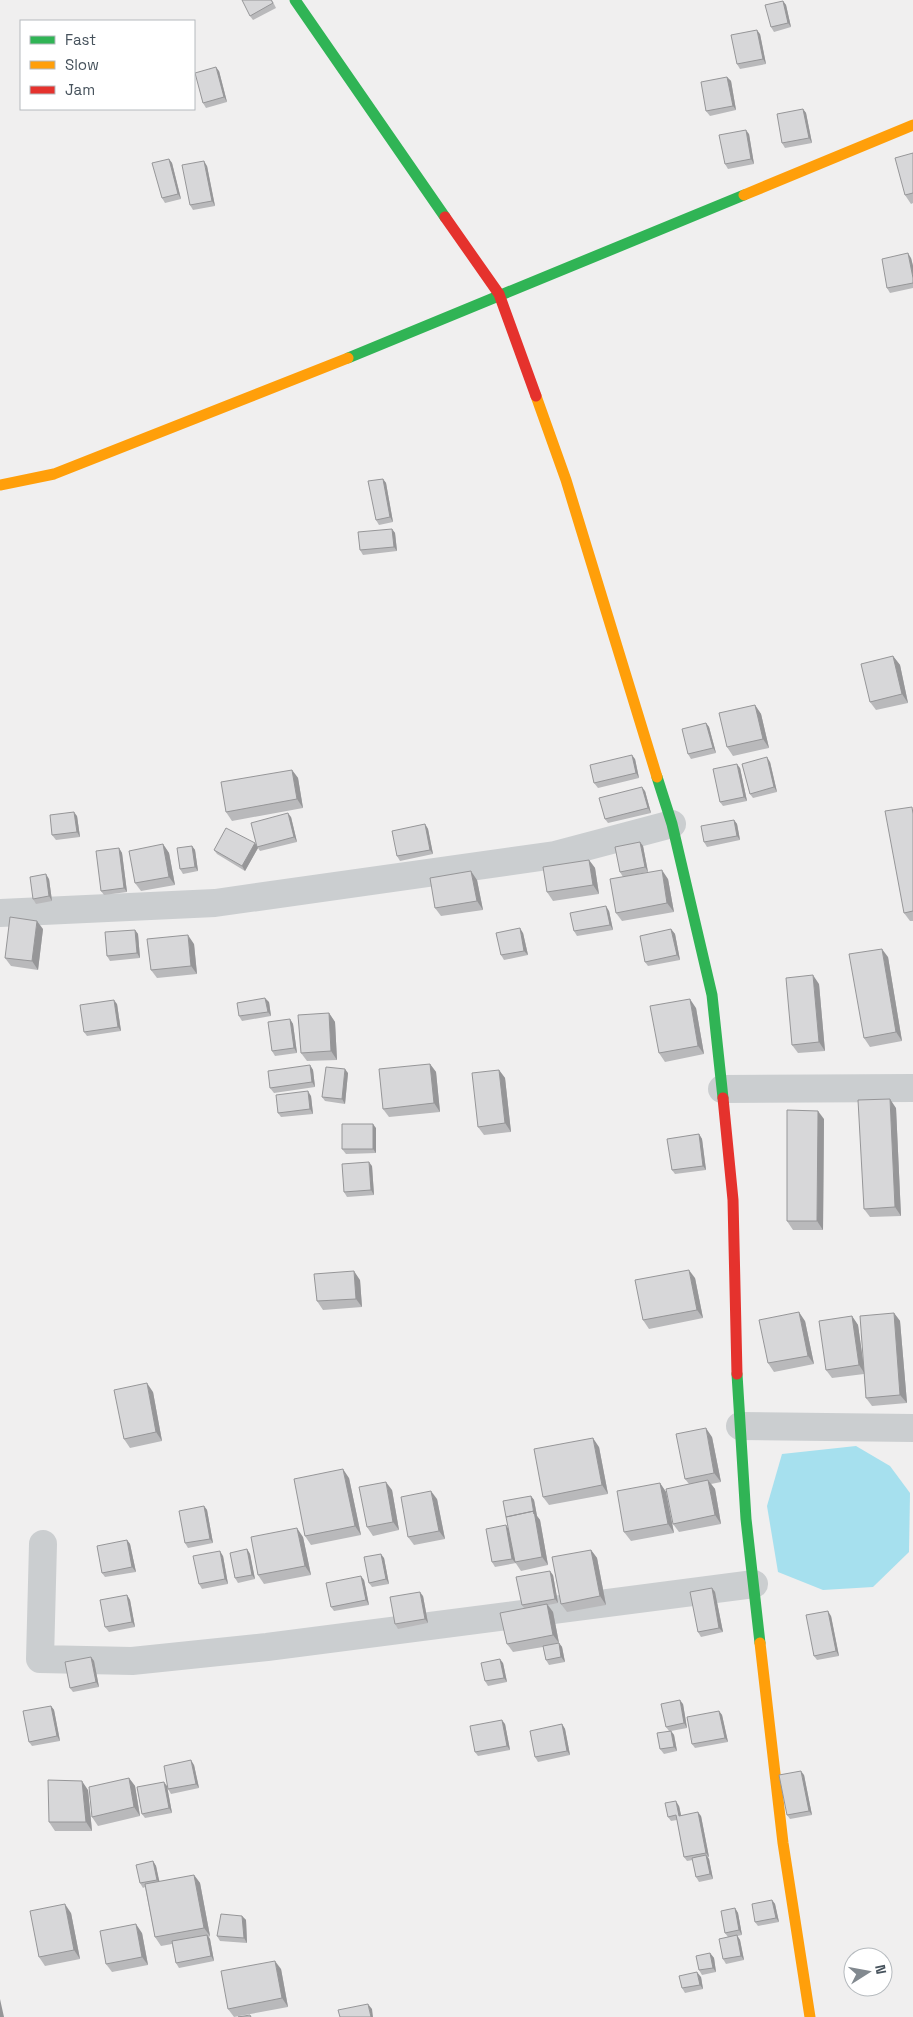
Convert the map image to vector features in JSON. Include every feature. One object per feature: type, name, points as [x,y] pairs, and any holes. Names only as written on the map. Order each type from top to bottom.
[{"type":"street","points":[[294,0],[499,294],[566,480],[672,824],[712,995],[733,1200],[737,1373],[746,1518],[783,1843],[810,2017]]},
{"type":"street","points":[[0,485],[54,474],[306,375],[913,125]]},
{"type":"street","points":[[0,913],[225,902],[555,855],[672,824]]},
{"type":"street","points":[[722,1089],[913,1088]]},
{"type":"street","points":[[740,1426],[913,1428]]},
{"type":"street","points":[[43,1544],[40,1659],[141,1660],[267,1647],[754,1584]]},
{"type":"water","points":[[856,1446],[890,1466],[910,1493],[909,1552],[873,1587],[823,1590],[778,1572],[767,1506],[782,1454]]},
{"type":"building","points":[[242,0],[271,0],[273,3],[250,16]]},
{"type":"building","points":[[783,1],[788,23],[771,27],[765,5]]},
{"type":"building","points":[[757,30],[763,59],[737,64],[731,35]]},
{"type":"building","points":[[216,67],[224,97],[203,103],[195,73]]},
{"type":"building","points":[[727,77],[733,106],[706,111],[701,82]]},
{"type":"building","points":[[803,109],[809,138],[782,143],[777,114]]},
{"type":"building","points":[[746,130],[751,159],[725,164],[719,135]]},
{"type":"building","points":[[913,153],[913,193],[905,195],[895,158]]},
{"type":"building","points":[[169,159],[178,194],[162,198],[152,163]]},
{"type":"building","points":[[204,161],[212,201],[190,205],[182,165]]},
{"type":"building","points":[[908,253],[913,283],[887,288],[882,259]]},
{"type":"building","points":[[383,479],[390,517],[376,520],[368,481]]},
{"type":"building","points":[[392,529],[394,547],[360,550],[358,532]]},
{"type":"building","points":[[893,656],[902,694],[870,702],[861,664]]},
{"type":"building","points":[[755,705],[763,739],[727,747],[719,713]]},
{"type":"building","points":[[706,723],[713,748],[688,754],[682,729]]},
{"type":"building","points":[[632,755],[636,773],[594,783],[590,765]]},
{"type":"building","points":[[767,757],[774,787],[750,794],[742,764]]},
{"type":"building","points":[[737,764],[744,797],[720,802],[713,769]]},
{"type":"building","points":[[292,770],[297,799],[226,812],[221,782]]},
{"type":"building","points":[[642,787],[648,808],[605,819],[599,798]]},
{"type":"building","points":[[912,807],[913,911],[904,913],[885,811]]},
{"type":"building","points":[[74,812],[77,832],[52,835],[50,815]]},
{"type":"building","points":[[288,813],[294,837],[257,847],[251,823]]},
{"type":"building","points":[[734,820],[737,836],[704,842],[701,826]]},
{"type":"building","points":[[425,824],[430,850],[397,856],[392,831]]},
{"type":"building","points":[[226,828],[255,843],[242,866],[214,850]]},
{"type":"building","points":[[640,842],[645,867],[620,872],[615,847]]},
{"type":"building","points":[[163,844],[169,877],[135,883],[129,851]]},
{"type":"building","points":[[192,846],[195,867],[180,869],[177,848]]},
{"type":"building","points":[[119,848],[124,888],[101,891],[96,851]]},
{"type":"building","points":[[589,860],[593,885],[547,892],[543,867]]},
{"type":"building","points":[[662,870],[667,903],[616,913],[610,879]]},
{"type":"building","points":[[471,871],[477,901],[435,908],[430,878]]},
{"type":"building","points":[[46,874],[49,896],[33,899],[30,877]]},
{"type":"building","points":[[606,906],[610,925],[574,931],[570,913]]},
{"type":"building","points":[[10,917],[37,921],[32,961],[5,958]]},
{"type":"building","points":[[520,928],[524,951],[501,955],[496,933]]},
{"type":"building","points":[[671,929],[677,955],[645,962],[640,936]]},
{"type":"building","points":[[135,930],[137,953],[107,956],[105,932]]},
{"type":"building","points":[[188,935],[191,966],[151,970],[147,939]]},
{"type":"building","points":[[882,949],[896,1032],[864,1038],[849,954]]},
{"type":"building","points":[[813,975],[819,1042],[792,1045],[786,978]]},
{"type":"building","points":[[265,998],[268,1012],[239,1016],[237,1003]]},
{"type":"building","points":[[690,999],[698,1046],[659,1053],[650,1006]]},
{"type":"building","points":[[114,1000],[118,1027],[84,1032],[80,1005]]},
{"type":"building","points":[[329,1013],[331,1051],[301,1053],[298,1015]]},
{"type":"building","points":[[290,1019],[294,1048],[272,1051],[268,1022]]},
{"type":"building","points":[[430,1064],[434,1103],[383,1109],[379,1069]]},
{"type":"building","points":[[310,1065],[312,1082],[270,1088],[268,1071]]},
{"type":"building","points":[[326,1067],[345,1069],[342,1099],[322,1097]]},
{"type":"building","points":[[499,1070],[505,1123],[478,1127],[472,1073]]},
{"type":"building","points":[[308,1091],[310,1109],[278,1113],[276,1095]]},
{"type":"building","points":[[890,1099],[895,1207],[864,1209],[858,1100]]},
{"type":"building","points":[[787,1110],[818,1111],[817,1221],[787,1221]]},
{"type":"building","points":[[342,1124],[373,1124],[373,1149],[342,1149]]},
{"type":"building","points":[[699,1134],[703,1166],[672,1170],[667,1139]]},
{"type":"building","points":[[369,1162],[371,1190],[344,1192],[342,1164]]},
{"type":"building","points":[[689,1270],[697,1310],[643,1320],[635,1280]]},
{"type":"building","points":[[354,1271],[356,1299],[317,1301],[314,1274]]},
{"type":"building","points":[[799,1312],[808,1356],[768,1363],[759,1320]]},
{"type":"building","points":[[894,1313],[900,1395],[866,1398],[860,1316]]},
{"type":"building","points":[[852,1316],[859,1365],[826,1370],[819,1321]]},
{"type":"building","points":[[147,1383],[156,1432],[124,1439],[114,1390]]},
{"type":"building","points":[[706,1428],[714,1473],[685,1479],[676,1434]]},
{"type":"building","points":[[593,1438],[602,1485],[543,1497],[534,1449]]},
{"type":"building","points":[[343,1469],[355,1526],[305,1536],[294,1479]]},
{"type":"building","points":[[708,1480],[715,1515],[673,1524],[666,1489]]},
{"type":"building","points":[[386,1482],[393,1522],[367,1527],[359,1487]]},
{"type":"building","points":[[660,1483],[668,1524],[624,1532],[617,1491]]},
{"type":"building","points":[[431,1491],[439,1531],[408,1537],[401,1497]]},
{"type":"building","points":[[531,1496],[534,1511],[506,1517],[503,1501]]},
{"type":"building","points":[[204,1506],[210,1539],[185,1543],[179,1511]]},
{"type":"building","points":[[534,1511],[542,1557],[515,1562],[506,1517]]},
{"type":"building","points":[[506,1525],[512,1559],[492,1562],[486,1529]]},
{"type":"building","points":[[297,1528],[305,1566],[258,1575],[251,1537]]},
{"type":"building","points":[[127,1540],[132,1567],[102,1573],[97,1546]]},
{"type":"building","points":[[247,1549],[252,1575],[235,1578],[230,1553]]},
{"type":"building","points":[[591,1550],[600,1596],[561,1604],[552,1557]]},
{"type":"building","points":[[220,1551],[225,1579],[199,1584],[193,1556]]},
{"type":"building","points":[[381,1554],[386,1579],[369,1583],[364,1557]]},
{"type":"building","points":[[550,1571],[555,1599],[522,1605],[516,1577]]},
{"type":"building","points":[[361,1576],[366,1600],[331,1607],[326,1583]]},
{"type":"building","points":[[712,1588],[719,1628],[698,1632],[690,1592]]},
{"type":"building","points":[[420,1592],[425,1619],[395,1624],[390,1597]]},
{"type":"building","points":[[127,1595],[132,1622],[105,1627],[100,1600]]},
{"type":"building","points":[[547,1604],[553,1635],[507,1644],[500,1613]]},
{"type":"building","points":[[828,1611],[836,1651],[814,1656],[806,1615]]},
{"type":"building","points":[[559,1643],[561,1657],[546,1660],[543,1646]]},
{"type":"building","points":[[91,1657],[96,1682],[70,1688],[65,1662]]},
{"type":"building","points":[[500,1659],[504,1678],[485,1681],[481,1663]]},
{"type":"building","points":[[680,1700],[684,1723],[666,1727],[661,1704]]},
{"type":"building","points":[[51,1706],[57,1736],[29,1742],[23,1711]]},
{"type":"building","points":[[719,1711],[725,1738],[692,1744],[687,1717]]},
{"type":"building","points":[[502,1720],[507,1746],[475,1752],[470,1726]]},
{"type":"building","points":[[562,1724],[567,1751],[535,1757],[530,1731]]},
{"type":"building","points":[[671,1731],[674,1747],[660,1749],[657,1733]]},
{"type":"building","points":[[191,1760],[196,1784],[168,1789],[164,1766]]},
{"type":"building","points":[[801,1771],[809,1811],[787,1815],[779,1775]]},
{"type":"building","points":[[129,1778],[134,1807],[92,1817],[89,1787]]},
{"type":"building","points":[[48,1780],[82,1781],[86,1822],[49,1822]]},
{"type":"building","points":[[164,1782],[169,1808],[142,1814],[137,1787]]},
{"type":"building","points":[[676,1801],[679,1816],[698,1812],[706,1853],[684,1857],[676,1815],[668,1817],[665,1803]]},
{"type":"building","points":[[706,1855],[710,1874],[696,1877],[692,1858]]},
{"type":"building","points":[[153,1861],[157,1880],[140,1883],[136,1865]]},
{"type":"building","points":[[194,1875],[204,1928],[155,1937],[145,1884]]},
{"type":"building","points":[[772,1900],[776,1918],[755,1922],[752,1904]]},
{"type":"building","points":[[65,1904],[74,1950],[39,1957],[30,1911]]},
{"type":"building","points":[[735,1908],[739,1930],[725,1933],[721,1911]]},
{"type":"building","points":[[221,1914],[242,1916],[244,1938],[217,1936]]},
{"type":"building","points":[[136,1924],[142,1957],[106,1964],[100,1931]]},
{"type":"building","points":[[207,1935],[211,1956],[176,1963],[172,1941]]},
{"type":"building","points":[[737,1935],[741,1956],[723,1959],[719,1939]]},
{"type":"building","points":[[710,1953],[713,1968],[699,1970],[696,1956]]},
{"type":"building","points":[[275,1961],[282,1998],[228,2009],[221,1971]]},
{"type":"building","points":[[697,1972],[700,1985],[682,1988],[679,1976]]},
{"type":"building","points":[[368,2004],[371,2017],[340,2017],[338,2010]]},
{"type":"traffic: fast","points":[[295,0],[445,217]]},
{"type":"traffic: fast","points":[[348,358],[744,195]]},
{"type":"traffic: fast","points":[[657,777],[672,824],[712,995],[723,1098]]},
{"type":"traffic: fast","points":[[737,1374],[746,1519],[760,1643]]},
{"type":"traffic: slow","points":[[744,195],[913,125]]},
{"type":"traffic: slow","points":[[0,485],[54,474],[348,358]]},
{"type":"traffic: slow","points":[[536,396],[566,480],[657,777]]},
{"type":"traffic: slow","points":[[760,1643],[783,1843],[810,2017]]},
{"type":"traffic: jam","points":[[445,217],[499,294],[536,396]]},
{"type":"traffic: jam","points":[[723,1098],[733,1200],[737,1374]]}]
